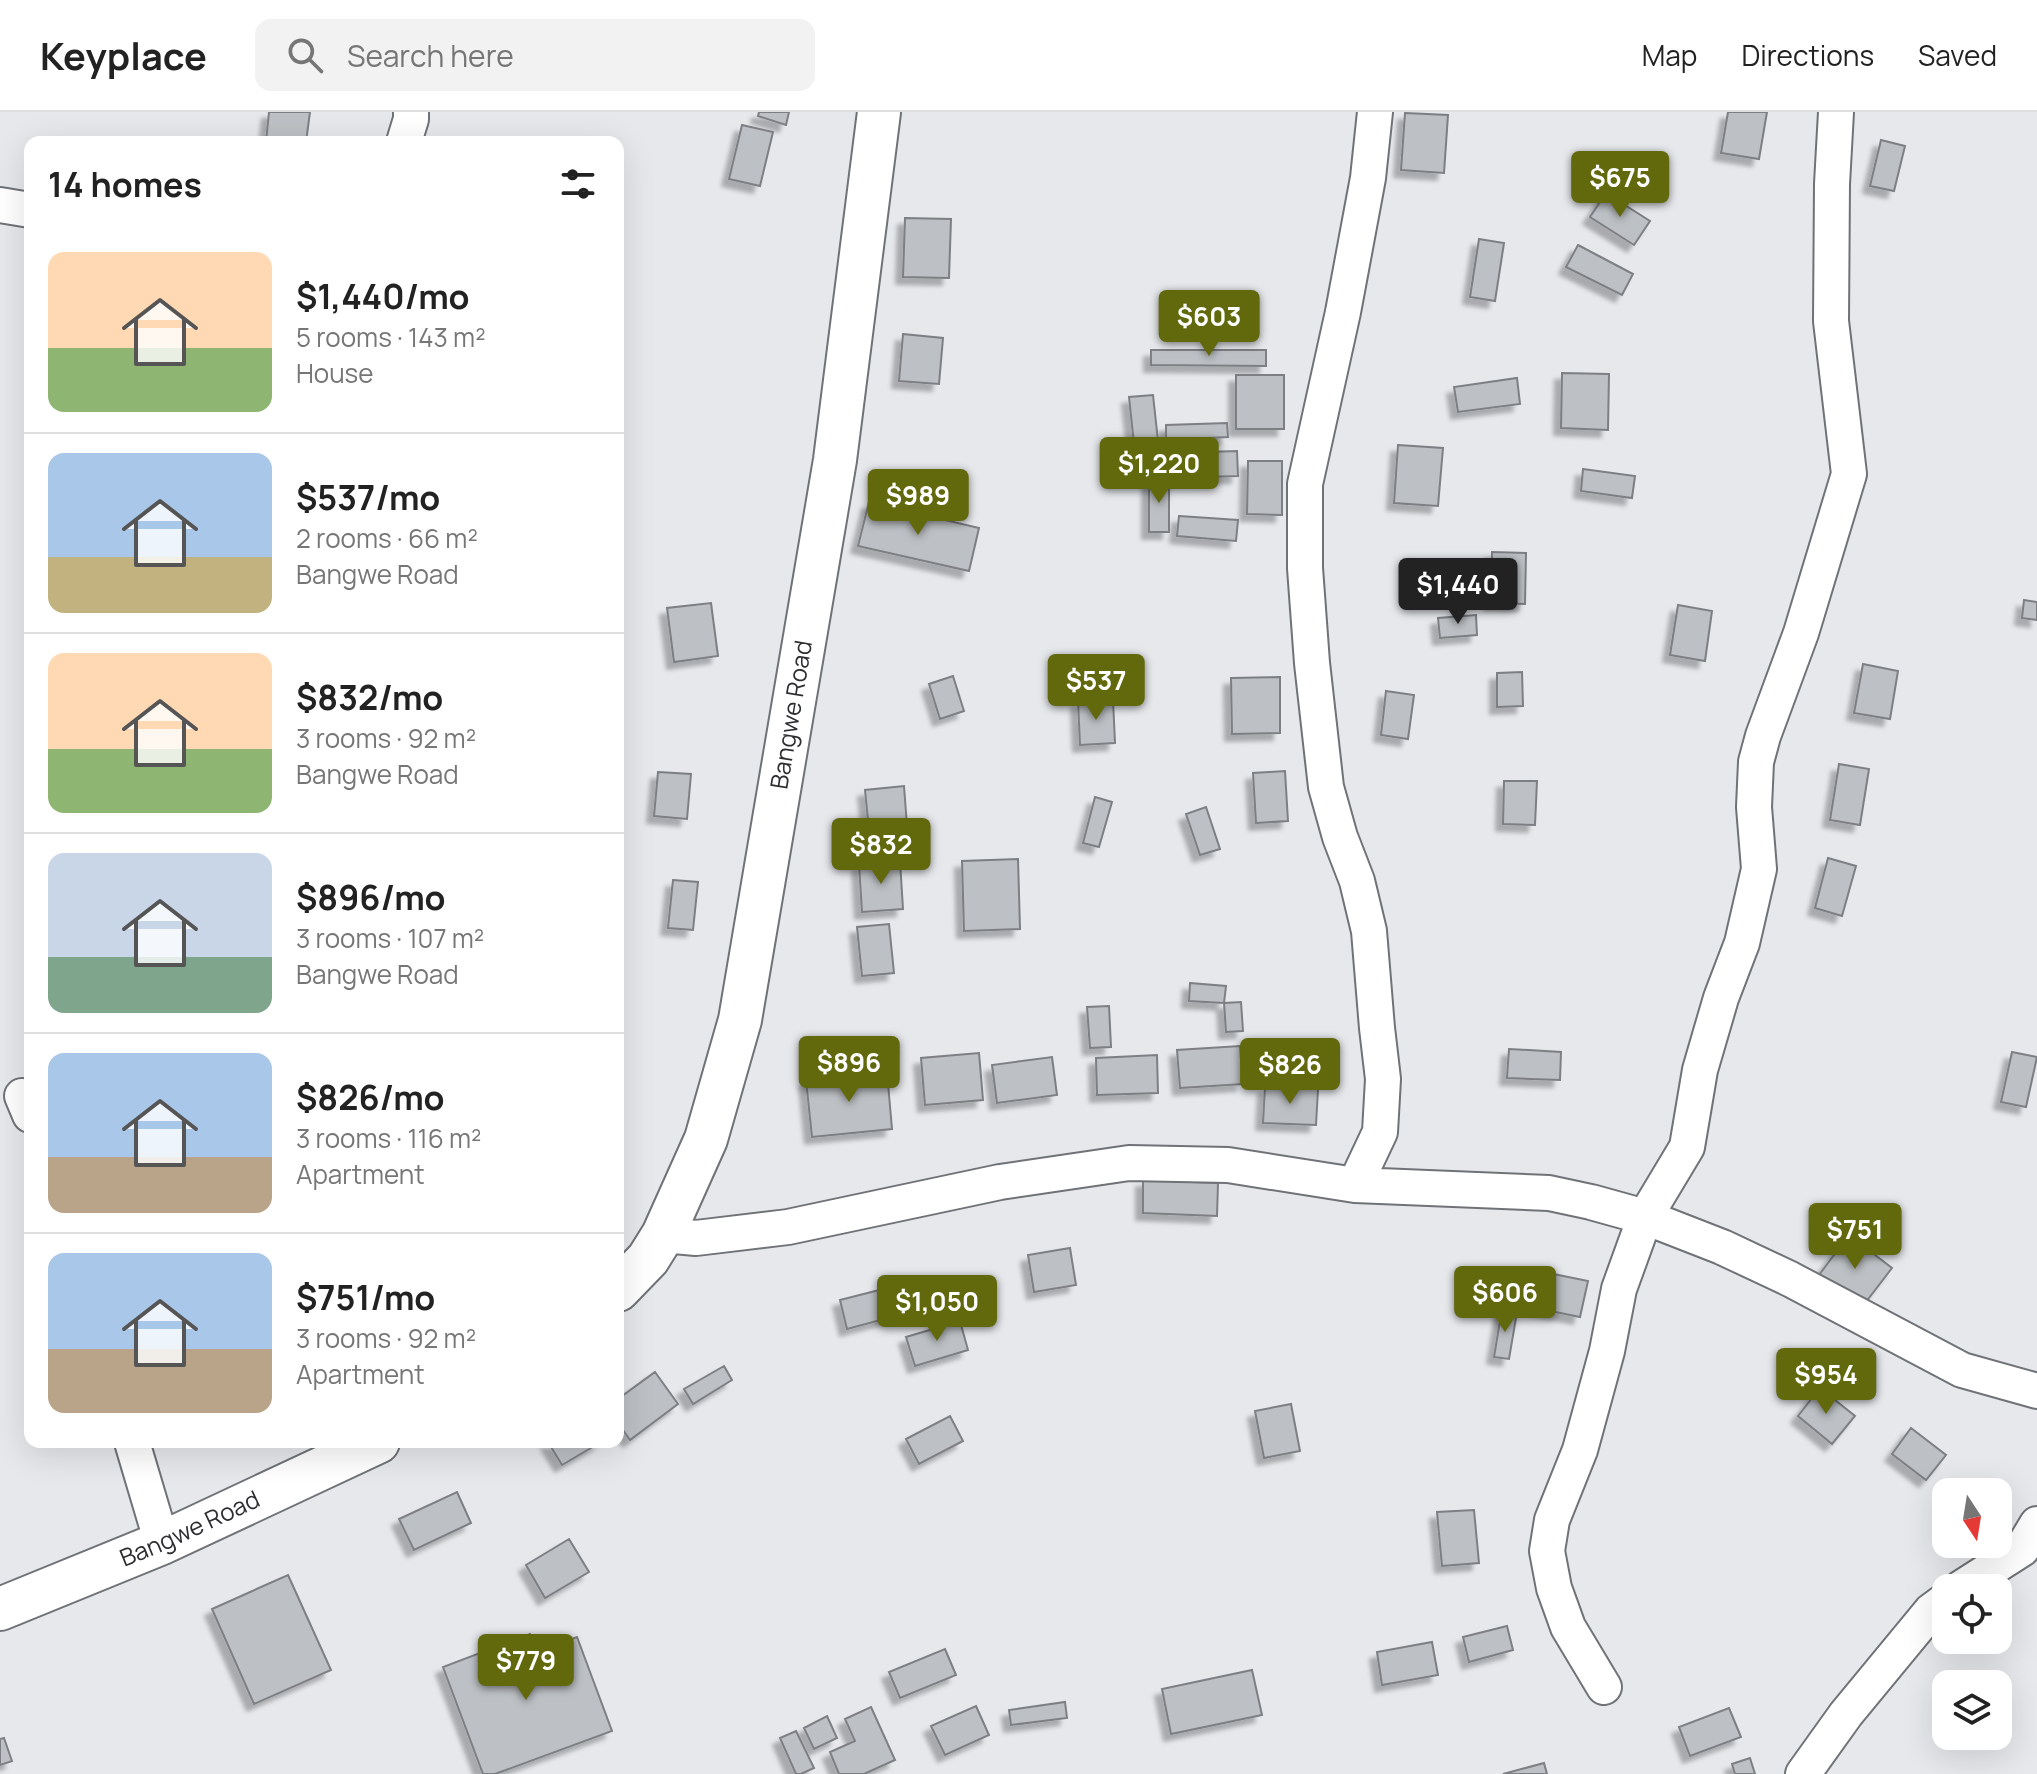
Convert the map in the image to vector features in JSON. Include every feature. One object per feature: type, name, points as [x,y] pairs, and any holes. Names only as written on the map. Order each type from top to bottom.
[{"type":"street","points":[[406,136],[411,112]]},
{"type":"street","name":"Bangwe Road","points":[[624,1284],[648,1259],[663,1235],[706,1139],[740,1020],[835,460],[879,112]]},
{"type":"street","points":[[1355,1185],[1380,1132],[1383,1079],[1369,931],[1357,881],[1326,787],[1305,568],[1305,484],[1346,297],[1368,178],[1375,112]]},
{"type":"street","points":[[1604,1687],[1568,1627],[1554,1588],[1547,1551],[1552,1520],[1580,1450],[1607,1351],[1619,1289],[1645,1217],[1687,1147],[1700,1070],[1721,998],[1742,943],[1759,869],[1754,807],[1756,762],[1801,633],[1849,474],[1831,321],[1836,112]]},
{"type":"street","points":[[0,205],[24,209]]},
{"type":"street","points":[[663,1235],[696,1238],[788,1227],[1000,1182],[1129,1163],[1228,1165],[1355,1185],[1549,1193],[1645,1217],[1722,1247],[1790,1279],[1962,1370],[2037,1391]]},
{"type":"street","points":[[134,1448],[162,1543]]},
{"type":"street","name":"Bangwe Road","points":[[0,1609],[162,1543],[365,1448]]},
{"type":"street","points":[[1983,1574],[2022,1549],[2037,1524]]},
{"type":"street","points":[[1803,1774],[1865,1691],[1932,1610]]},
{"type":"building","points":[[269,112],[310,112],[307,136],[267,136]]},
{"type":"building","points":[[759,112],[789,112],[786,125],[758,116]]},
{"type":"building","points":[[1728,112],[1767,112],[1759,159],[1721,153]]},
{"type":"building","points":[[1405,113],[1448,115],[1444,173],[1401,170]]},
{"type":"building","points":[[742,125],[773,132],[760,186],[729,179]]},
{"type":"building","points":[[1881,140],[1905,146],[1894,191],[1870,186]]},
{"type":"building","points":[[1606,193],[1650,221],[1634,245],[1590,217]]},
{"type":"building","points":[[905,218],[951,219],[949,278],[903,277]]},
{"type":"building","points":[[1479,239],[1504,243],[1495,301],[1470,297]]},
{"type":"building","points":[[1578,245],[1633,274],[1622,295],[1566,267]]},
{"type":"building","points":[[903,334],[943,338],[939,384],[899,381]]},
{"type":"building","points":[[1151,350],[1266,350],[1266,366],[1151,365]]},
{"type":"building","points":[[1562,373],[1609,374],[1608,430],[1561,428]]},
{"type":"building","points":[[1236,375],[1284,375],[1284,429],[1236,429]]},
{"type":"building","points":[[1517,378],[1520,404],[1458,412],[1454,387]]},
{"type":"building","points":[[1153,395],[1158,441],[1134,444],[1129,397]]},
{"type":"building","points":[[1227,423],[1228,437],[1166,440],[1166,425]]},
{"type":"building","points":[[1398,445],[1443,448],[1438,506],[1394,503]]},
{"type":"building","points":[[1237,451],[1238,476],[1205,477],[1205,452]]},
{"type":"building","points":[[1248,461],[1282,461],[1282,515],[1247,514]]},
{"type":"building","points":[[1583,469],[1635,476],[1632,498],[1581,491]]},
{"type":"building","points":[[1169,478],[1169,532],[1149,532],[1149,479]]},
{"type":"building","points":[[869,502],[979,528],[969,571],[858,546]]},
{"type":"building","points":[[1179,516],[1238,520],[1236,541],[1177,536]]},
{"type":"building","points":[[1492,552],[1526,553],[1525,604],[1491,603]]},
{"type":"building","points":[[2024,600],[2037,602],[2037,620],[2022,618]]},
{"type":"building","points":[[711,603],[718,656],[674,662],[667,608]]},
{"type":"building","points":[[1678,605],[1712,611],[1705,661],[1670,655]]},
{"type":"building","points":[[1476,615],[1477,635],[1440,638],[1438,618]]},
{"type":"building","points":[[1863,664],[1898,671],[1890,719],[1854,713]]},
{"type":"building","points":[[1522,672],[1523,706],[1497,707],[1497,673]]},
{"type":"building","points":[[953,676],[964,711],[940,719],[929,684]]},
{"type":"building","points":[[1280,677],[1280,733],[1232,734],[1231,678]]},
{"type":"building","points":[[1386,691],[1414,695],[1408,739],[1381,735]]},
{"type":"building","points":[[1113,700],[1115,743],[1080,745],[1078,701]]},
{"type":"building","points":[[1839,764],[1869,769],[1860,825],[1830,820]]},
{"type":"building","points":[[1285,771],[1288,821],[1256,823],[1253,773]]},
{"type":"building","points":[[658,772],[691,774],[687,819],[654,816]]},
{"type":"building","points":[[1504,781],[1537,781],[1535,825],[1503,824]]},
{"type":"building","points":[[904,786],[907,826],[869,830],[865,790]]},
{"type":"building","points":[[1095,797],[1112,802],[1099,847],[1083,843]]},
{"type":"building","points":[[1206,807],[1220,849],[1200,855],[1186,814]]},
{"type":"building","points":[[1828,858],[1856,866],[1842,916],[1815,908]]},
{"type":"building","points":[[1018,859],[1020,929],[964,931],[962,861]]},
{"type":"building","points":[[900,861],[903,909],[862,912],[859,864]]},
{"type":"building","points":[[673,880],[698,882],[693,930],[668,928]]},
{"type":"building","points":[[889,924],[894,973],[862,976],[857,927]]},
{"type":"building","points":[[1190,983],[1226,986],[1224,1003],[1189,1001]]},
{"type":"building","points":[[1241,1002],[1243,1031],[1226,1032],[1224,1003]]},
{"type":"building","points":[[1109,1006],[1111,1047],[1090,1048],[1087,1007]]},
{"type":"building","points":[[1240,1046],[1243,1084],[1180,1088],[1177,1050]]},
{"type":"building","points":[[1509,1049],[1561,1052],[1560,1080],[1507,1078]]},
{"type":"building","points":[[2012,1052],[2037,1057],[2026,1107],[2001,1102]]},
{"type":"building","points":[[979,1053],[983,1100],[925,1105],[921,1058]]},
{"type":"building","points":[[1157,1055],[1158,1093],[1097,1095],[1096,1058]]},
{"type":"building","points":[[1052,1057],[1057,1095],[997,1103],[992,1065]]},
{"type":"building","points":[[887,1072],[892,1129],[812,1137],[806,1080]]},
{"type":"building","points":[[1265,1086],[1318,1089],[1316,1125],[1263,1123]]},
{"type":"building","points":[[1143,1180],[1218,1183],[1217,1216],[1143,1213]]},
{"type":"building","points":[[1849,1235],[1892,1268],[1862,1307],[1819,1275]]},
{"type":"building","points":[[1070,1248],[1076,1285],[1034,1292],[1028,1255]]},
{"type":"building","points":[[1529,1269],[1588,1281],[1580,1317],[1522,1305]]},
{"type":"building","points":[[895,1286],[903,1314],[847,1329],[840,1300]]},
{"type":"building","points":[[1502,1309],[1517,1312],[1509,1359],[1494,1357]]},
{"type":"building","points":[[960,1321],[968,1350],[915,1366],[906,1337]]},
{"type":"building","points":[[724,1366],[732,1380],[693,1404],[684,1389]]},
{"type":"building","points":[[655,1372],[678,1404],[630,1440],[624,1432],[624,1395]]},
{"type":"building","points":[[1820,1388],[1855,1416],[1832,1444],[1798,1416]]},
{"type":"building","points":[[1291,1404],[1300,1451],[1264,1458],[1255,1411]]},
{"type":"building","points":[[950,1416],[963,1441],[919,1464],[906,1439]]},
{"type":"building","points":[[1911,1428],[1946,1455],[1926,1480],[1892,1454]]},
{"type":"building","points":[[552,1448],[591,1448],[562,1465]]},
{"type":"building","points":[[457,1492],[471,1523],[414,1550],[399,1519]]},
{"type":"building","points":[[1474,1510],[1479,1563],[1442,1566],[1437,1512]]},
{"type":"building","points":[[569,1539],[589,1572],[545,1598],[526,1565]]},
{"type":"building","points":[[288,1575],[331,1670],[254,1704],[212,1609]]},
{"type":"building","points":[[1507,1626],[1513,1650],[1469,1662],[1463,1637]]},
{"type":"building","points":[[530,1634],[537,1652],[577,1637],[612,1731],[495,1774],[483,1774],[443,1667]]},
{"type":"building","points":[[1432,1642],[1438,1675],[1382,1685],[1377,1652]]},
{"type":"building","points":[[945,1649],[956,1675],[900,1698],[889,1672]]},
{"type":"building","points":[[1252,1670],[1262,1715],[1171,1734],[1162,1689]]},
{"type":"building","points":[[1065,1702],[1067,1718],[1011,1725],[1009,1710]]},
{"type":"building","points":[[976,1706],[989,1735],[945,1755],[931,1726]]},
{"type":"building","points":[[871,1707],[895,1760],[864,1774],[839,1774],[830,1752],[855,1741],[845,1719]]},
{"type":"building","points":[[1729,1708],[1741,1737],[1690,1756],[1679,1727]]},
{"type":"building","points":[[827,1716],[837,1738],[814,1749],[804,1728]]},
{"type":"building","points":[[796,1731],[814,1768],[801,1774],[796,1774],[780,1738]]},
{"type":"building","points":[[4,1738],[12,1761],[0,1765],[0,1739]]},
{"type":"building","points":[[1750,1758],[1755,1774],[1735,1774],[1732,1764]]},
{"type":"building","points":[[1544,1763],[1547,1774],[1503,1774]]}]
